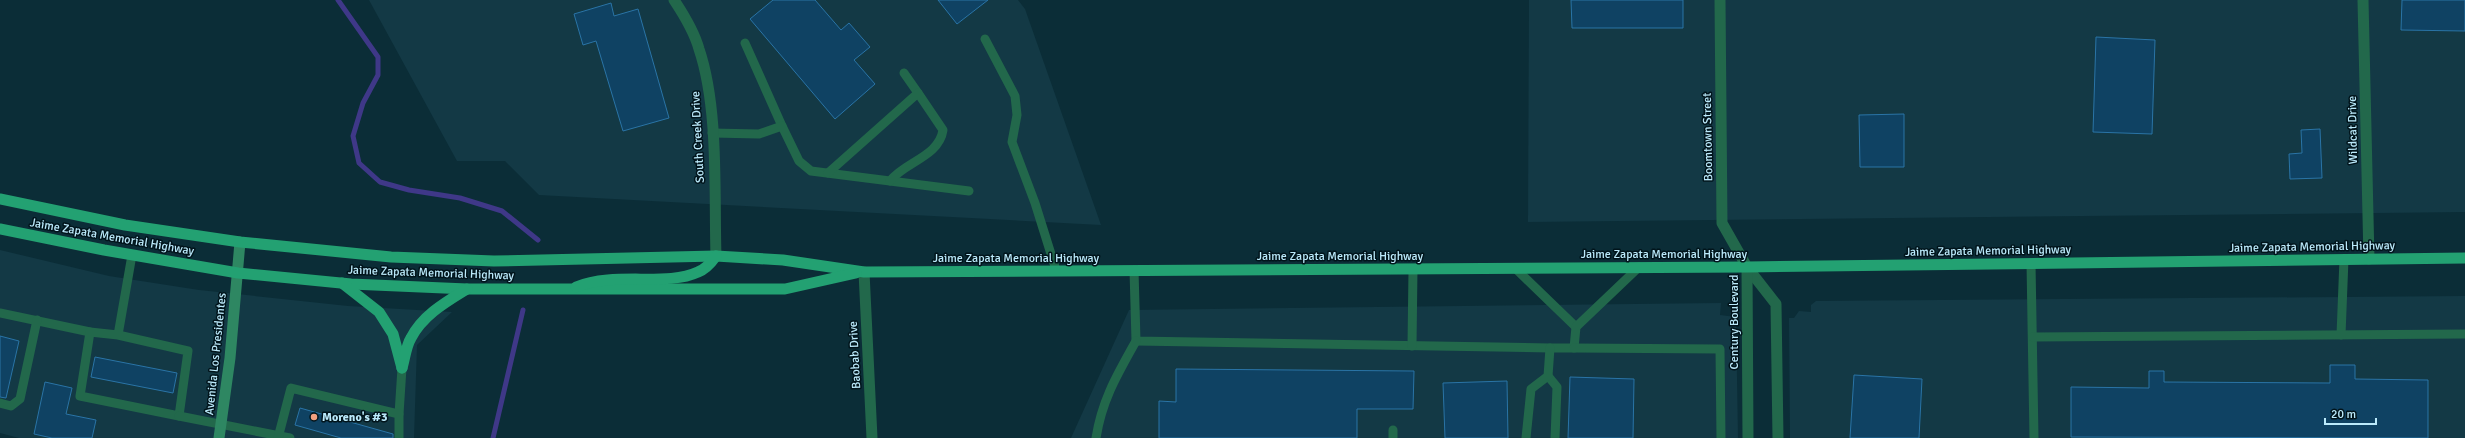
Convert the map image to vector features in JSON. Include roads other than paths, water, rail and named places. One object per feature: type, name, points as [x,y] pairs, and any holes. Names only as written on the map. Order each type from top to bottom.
[{"type":"main road","name":"Jaime Zapata Memorial Highway","points":[[0,199],[125,224],[240,242],[391,257],[494,260],[716,256],[783,260],[864,272],[1747,267],[2465,258]]},
{"type":"main road","name":"Jaime Zapata Memorial Highway","points":[[0,229],[132,255],[238,273],[342,283],[467,289],[785,289],[864,272]]},
{"type":"main road","name":"Avenida Los Presidentes","points":[[219,438],[222,423],[240,242]]},
{"type":"main road","points":[[570,290],[596,280],[688,276],[708,266],[716,256]]},
{"type":"main road","points":[[342,283],[379,312],[393,334],[402,368]]},
{"type":"main road","points":[[402,368],[410,338],[420,323],[436,309],[467,289]]},
{"type":"street","name":"South Creek Drive","points":[[674,0],[686,19],[699,48],[708,83],[712,133],[716,256]]},
{"type":"street","name":"Boomtown Street","points":[[1720,0],[1722,223],[1747,267]]},
{"type":"street","name":"Wildcat Drive","points":[[2363,0],[2369,259]]},
{"type":"street","name":"Century Boulevard","points":[[1747,267],[1748,438]]},
{"type":"street","name":"Century Boulevard","points":[[1747,267],[1776,304],[1778,438]]},
{"type":"street","name":"Baobab Drive","points":[[864,272],[872,438]]},
{"type":"lane","points":[[985,39],[1015,96],[1017,115],[1012,142],[1035,203],[1056,270]]},
{"type":"lane","points":[[744,43],[799,161],[810,171],[969,192]]},
{"type":"lane","points":[[890,181],[936,146],[942,138],[943,130],[904,73]]},
{"type":"lane","points":[[828,173],[918,93]]},
{"type":"lane","points":[[712,133],[759,134],[782,126]]},
{"type":"lane","points":[[118,335],[132,255]]},
{"type":"lane","points":[[2341,335],[2344,259]]},
{"type":"lane","points":[[2031,263],[2034,438]]},
{"type":"lane","points":[[1574,348],[1576,327],[1639,267]]},
{"type":"lane","points":[[1515,268],[1576,327]]},
{"type":"lane","points":[[1412,346],[1413,269]]},
{"type":"lane","points":[[1096,438],[1099,416],[1106,394],[1136,341],[1134,270]]},
{"type":"lane","points":[[0,312],[90,332],[118,335],[188,350],[179,416]]},
{"type":"lane","points":[[0,403],[11,406],[20,399],[37,320]]},
{"type":"lane","points":[[90,332],[80,396],[222,423],[290,438]]},
{"type":"lane","points":[[2033,337],[2465,334]]},
{"type":"lane","points":[[1136,341],[1550,348],[1720,349],[1720,438]]},
{"type":"lane","points":[[1550,348],[1548,376],[1557,388],[1555,438]]},
{"type":"lane","points":[[399,438],[402,368]]},
{"type":"lane","points":[[1526,438],[1531,389],[1548,376]]},
{"type":"lane","points":[[279,436],[291,388],[399,414]]},
{"type":"waterway","points":[[338,0],[378,57],[378,75],[363,103],[353,136],[359,163],[380,182],[409,190],[460,198],[502,211],[538,240]]},
{"type":"waterway","points":[[493,438],[523,310]]},
{"type":"place","name":"Moreno's #3","points":[[314,417]]}]
